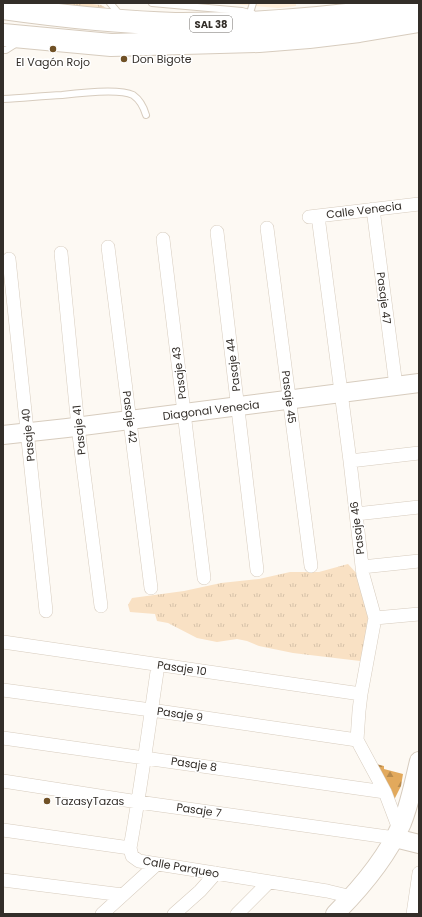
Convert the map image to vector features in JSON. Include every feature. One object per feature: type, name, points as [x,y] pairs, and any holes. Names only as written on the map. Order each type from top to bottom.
[{"type":"highway","points":[[224,23],[260,15],[336,3]]},
{"type":"highway","name":"SAL 38","points":[[4,7],[59,15],[174,24],[272,22],[380,11],[419,4]]},
{"type":"highway","name":"SAL 38","points":[[3,35],[111,45],[259,41],[359,31],[419,21]]},
{"type":"highway","points":[[111,45],[149,51],[241,50],[348,44],[408,36],[419,36]]},
{"type":"street","name":"Calle Venecia","points":[[313,217],[419,204]]},
{"type":"street","name":"Pasaje 47","points":[[373,209],[396,386]]},
{"type":"street","name":"Pasaje 46","points":[[313,217],[350,461],[363,575],[375,618],[358,711],[357,740]]},
{"type":"street","name":"Pasaje 45","points":[[267,228],[310,566]]},
{"type":"street","name":"Pasaje 44","points":[[217,232],[257,570]]},
{"type":"street","name":"Pasaje 43","points":[[163,239],[204,578]]},
{"type":"street","name":"Pasaje 42","points":[[108,247],[151,588]]},
{"type":"street","name":"Pasaje 41","points":[[61,253],[78,427],[101,606]]},
{"type":"street","name":"Pasaje 40","points":[[9,259],[46,611]]},
{"type":"street","name":"Diagonal Venecia","points":[[3,435],[78,427],[419,383]]},
{"type":"street","points":[[350,461],[419,453]]},
{"type":"street","points":[[356,514],[419,507]]},
{"type":"street","points":[[362,567],[419,561]]},
{"type":"street","points":[[375,618],[419,614]]},
{"type":"street","name":"Pasaje 10","points":[[3,642],[361,694]]},
{"type":"street","name":"Calle Parqueo","points":[[158,665],[130,848],[132,856],[139,861],[352,896]]},
{"type":"street","name":"Pasaje 9","points":[[3,690],[357,740]]},
{"type":"street","name":"Pasaje 8","points":[[3,738],[385,792]]},
{"type":"street","points":[[357,740],[385,792],[397,834],[419,844]]},
{"type":"street","points":[[335,914],[377,866],[397,834],[417,782],[419,761]]},
{"type":"street","name":"Pasaje 7","points":[[3,781],[138,802],[397,834]]},
{"type":"street","points":[[3,830],[130,848]]},
{"type":"street","points":[[102,914],[157,864]]},
{"type":"street","points":[[413,914],[419,872]]},
{"type":"street","points":[[174,914],[200,891],[216,874]]},
{"type":"street","points":[[3,880],[123,895]]},
{"type":"street","points":[[237,914],[269,882]]},
{"type":"lane","points":[[110,3],[126,21]]},
{"type":"lane","points":[[152,3],[260,15]]},
{"type":"lane","points":[[253,3],[260,15]]},
{"type":"lane","points":[[3,50],[6,50],[27,38]]},
{"type":"lane","points":[[3,100],[91,92],[119,92],[126,93],[137,99],[146,115]]},
{"type":"shaded area","points":[[221,3],[296,3],[296,6],[278,8]]},
{"type":"green space","points":[[17,3],[83,3],[101,5],[108,11]]},
{"type":"green space","points":[[348,564],[358,575],[371,609],[364,650],[360,661],[293,653],[259,646],[237,639],[217,642],[197,638],[168,623],[157,621],[155,614],[130,612],[128,605],[132,598],[184,591],[221,583],[259,579],[290,572],[319,572]]},
{"type":"green space","points":[[372,763],[384,766],[384,769],[403,774],[401,786],[391,806]]},
{"type":"place","name":"El Vagón Rojo","points":[[53,49]]},
{"type":"place","name":"Don Bigote","points":[[124,59]]},
{"type":"place","name":"TazasyTazas","points":[[47,801]]}]
